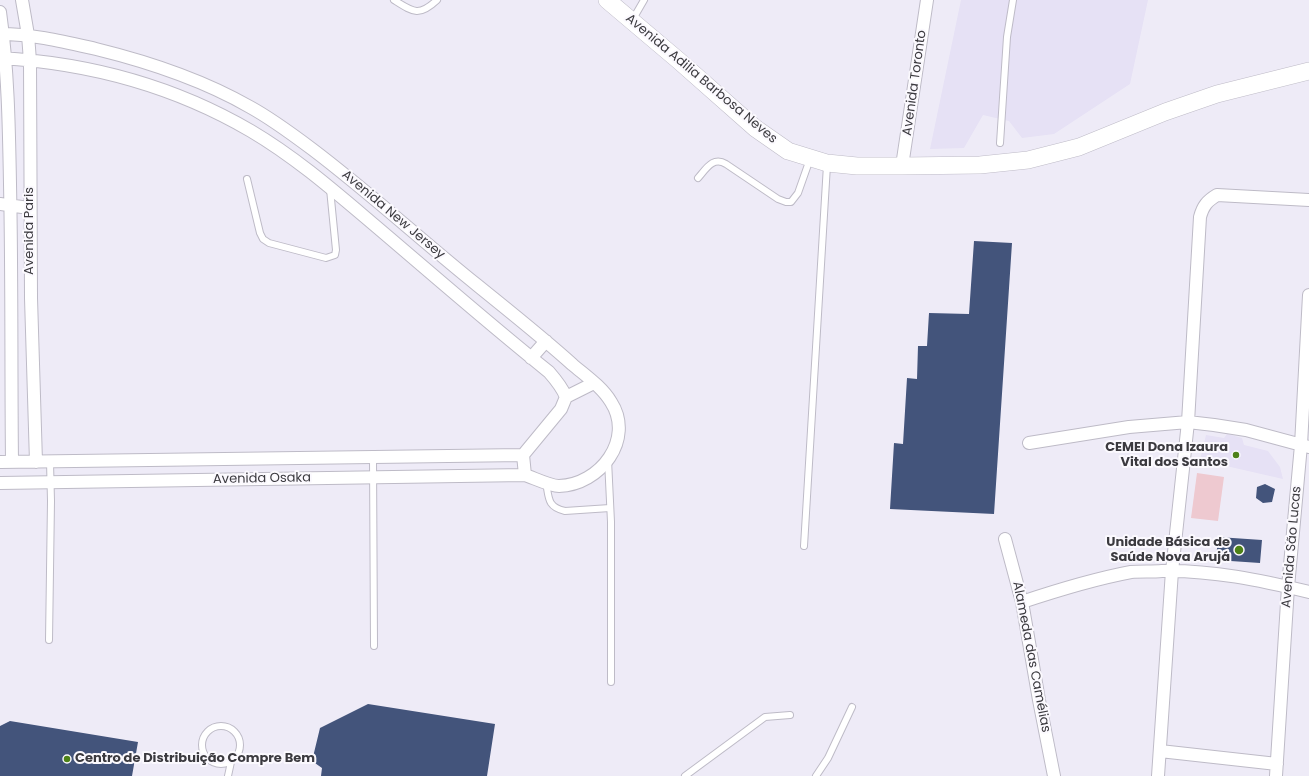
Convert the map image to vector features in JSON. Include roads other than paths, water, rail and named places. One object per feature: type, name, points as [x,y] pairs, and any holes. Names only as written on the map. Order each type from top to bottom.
[{"type":"street","name":"Avenida Paris","points":[[22,0],[28,35],[30,61],[32,364],[36,462]]},
{"type":"street","name":"Avenida Adilia Barbosa Neves","points":[[607,0],[632,20],[755,128],[788,151],[827,163],[857,166],[980,165],[1028,160],[1079,147],[1165,112],[1217,94],[1309,71]]},
{"type":"street","name":"Avenida Toronto","points":[[902,166],[927,0]]},
{"type":"street","name":"Avenida Paris","points":[[0,12],[2,58],[8,103],[5,205],[11,364],[12,462]]},
{"type":"street","name":"Avenida New Jersey","points":[[2,34],[28,35],[54,40],[116,54],[161,67],[214,88],[264,115],[340,170],[436,252],[546,341],[604,392],[612,403],[620,420],[618,438],[608,460],[599,470],[581,482],[557,486],[525,475]]},
{"type":"street","name":"Avenida New Jersey","points":[[2,58],[96,70],[154,86],[250,130],[275,146],[330,187],[549,372],[558,381],[566,397]]},
{"type":"street","points":[[154,86],[161,67]]},
{"type":"street","points":[[250,130],[264,115]]},
{"type":"street","points":[[330,187],[340,170]]},
{"type":"street","points":[[1158,776],[1172,571],[1188,422],[1200,217],[1203,207],[1209,200],[1217,195],[1309,200]]},
{"type":"street","points":[[5,205],[30,208]]},
{"type":"street","name":"Avenida São Lucas","points":[[1276,776],[1288,587],[1305,446],[1309,294]]},
{"type":"street","points":[[531,358],[546,341]]},
{"type":"street","points":[[11,364],[32,364]]},
{"type":"street","points":[[525,475],[523,455],[561,409],[566,397],[594,383]]},
{"type":"street","points":[[1029,443],[1129,426],[1188,422],[1246,430],[1305,446]]},
{"type":"street","name":"Avenida Osaka","points":[[0,462],[523,455]]},
{"type":"street","points":[[281,479],[282,458]]},
{"type":"street","points":[[150,460],[150,481]]},
{"type":"street","points":[[204,460],[205,480]]},
{"type":"street","name":"Avenida Osaka","points":[[0,483],[525,475]]},
{"type":"street","name":"Alameda das Camélias","points":[[1005,539],[1022,602],[1054,776]]},
{"type":"street","points":[[1022,602],[1095,580],[1133,572],[1172,571],[1223,574],[1261,580],[1309,592]]},
{"type":"street","points":[[1160,751],[1277,764]]},
{"type":"lane","points":[[394,0],[407,8],[418,12],[426,9],[437,0]]},
{"type":"lane","points":[[632,20],[644,0]]},
{"type":"lane","points":[[1000,143],[1007,37],[1013,0]]},
{"type":"lane","points":[[698,178],[709,165],[714,161],[719,160],[778,199],[790,202],[798,193],[810,159]]},
{"type":"lane","points":[[804,546],[827,163]]},
{"type":"lane","points":[[247,179],[260,233],[263,239],[269,243],[326,258],[334,255],[336,250],[330,187]]},
{"type":"lane","points":[[373,457],[374,646]]},
{"type":"lane","points":[[608,460],[610,508],[611,682]]},
{"type":"lane","points":[[49,640],[50,462]]},
{"type":"lane","points":[[546,482],[550,501],[553,507],[558,510],[565,511],[610,508]]},
{"type":"lane","points":[[816,776],[828,758],[852,707]]},
{"type":"lane","points":[[685,776],[766,717],[790,715]]},
{"type":"lane","points":[[228,776],[231,762],[238,754],[240,749],[239,739],[236,734],[228,728],[222,727],[212,729],[205,737],[203,742],[206,757],[210,761],[220,764],[231,762]]},
{"type":"place","name":"CEMEI Dona Izaura Vital dos Santos","points":[[1236,455]]},
{"type":"place","name":"Unidade Básica de Saúde Nova Arujá","points":[[1239,550]]},
{"type":"place","name":"Centro de Distribuição Compre Bem","points":[[67,759]]}]
